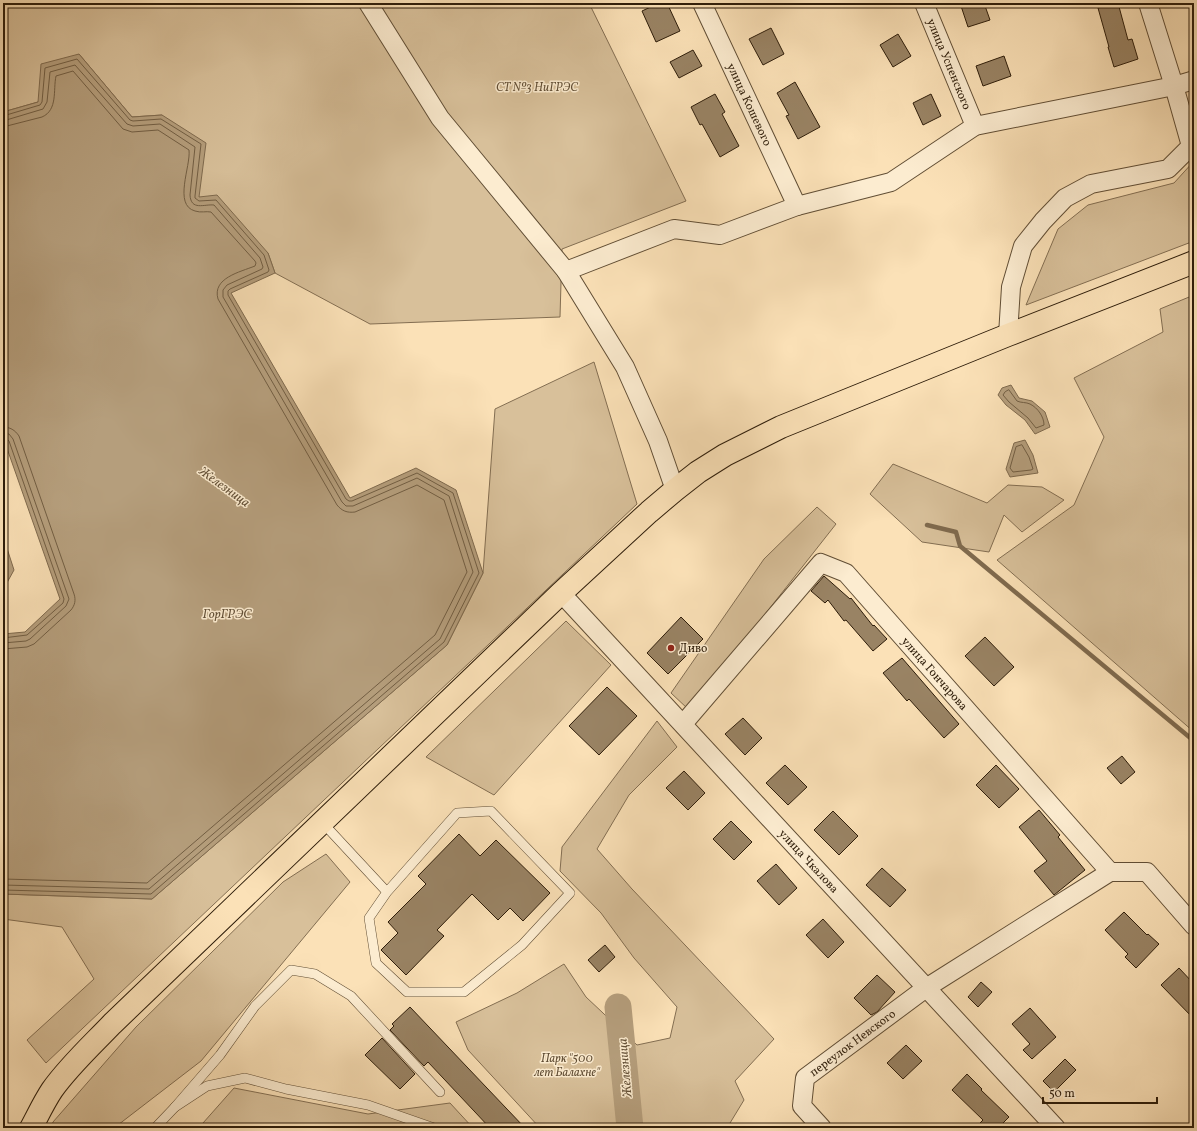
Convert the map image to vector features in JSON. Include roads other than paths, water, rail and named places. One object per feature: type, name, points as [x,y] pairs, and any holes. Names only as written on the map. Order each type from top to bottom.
[{"type":"main road","points":[[31,1128],[40,1109],[52,1090],[72,1065],[118,1019],[561,593],[649,512],[698,472],[725,455],[781,427],[1008,335],[1194,262]]},
{"type":"street","points":[[368,3],[440,118],[566,271],[625,367],[658,440],[675,490]]},
{"type":"street","name":"улица Кошевого","points":[[702,3],[797,206]]},
{"type":"street","name":"улица Успенского","points":[[924,3],[975,126]]},
{"type":"street","points":[[1008,335],[1011,287],[1023,246],[1043,221],[1065,198],[1091,184],[1168,169],[1191,146],[1148,3]]},
{"type":"street","points":[[566,271],[674,229],[720,235],[797,206],[891,182],[975,126],[1174,86],[1194,80]]},
{"type":"street","name":"улица Гончарова","points":[[683,724],[821,563],[846,573],[1110,872]]},
{"type":"street","name":"улица Чкалова","points":[[561,593],[1056,1128]]},
{"type":"street","points":[[926,988],[1110,872],[1147,872],[1194,926]]},
{"type":"street","name":"переулок Невского","points":[[822,1128],[802,1106],[806,1078],[926,988]]},
{"type":"lane","points":[[491,811],[570,893],[522,945],[464,992],[407,992],[376,963],[369,918],[387,892],[457,813],[491,811]]},
{"type":"lane","points":[[322,822],[387,892]]},
{"type":"lane","points":[[155,1128],[220,1055],[255,1006],[291,970],[315,974],[351,996],[440,1092]]},
{"type":"lane","points":[[175,1107],[207,1086],[245,1078],[286,1089],[368,1105],[434,1128]]},
{"type":"water","name":"ГорГРЭС","points":[[79,54],[132,117],[162,115],[206,143],[199,197],[217,195],[268,253],[275,273],[231,293],[350,498],[416,468],[456,490],[483,573],[447,645],[152,899],[3,894],[3,634],[25,632],[60,599],[3,437],[3,112],[38,102],[41,64]]},
{"type":"water","points":[[1011,385],[1019,398],[1032,401],[1045,412],[1050,427],[1035,434],[1025,420],[1006,405],[998,395],[1002,388]]},
{"type":"water","points":[[1025,440],[1033,455],[1038,473],[1010,477],[1006,469],[1014,443]]},
{"type":"water","points":[[3,536],[14,570],[3,590]]},
{"type":"waterway","points":[[927,525],[956,532],[960,546],[1194,741]]},
{"type":"waterway","name":"Железница","points":[[618,1007],[630,1128]]},
{"type":"place","name":"Диво","points":[[671,648]]},
{"type":"park label","name":"СТ №3 НиГРЭС","points":[[537,87]]},
{"type":"park label","name":"Парк \"500 лет Балахне\"","points":[[567,1065]]}]
